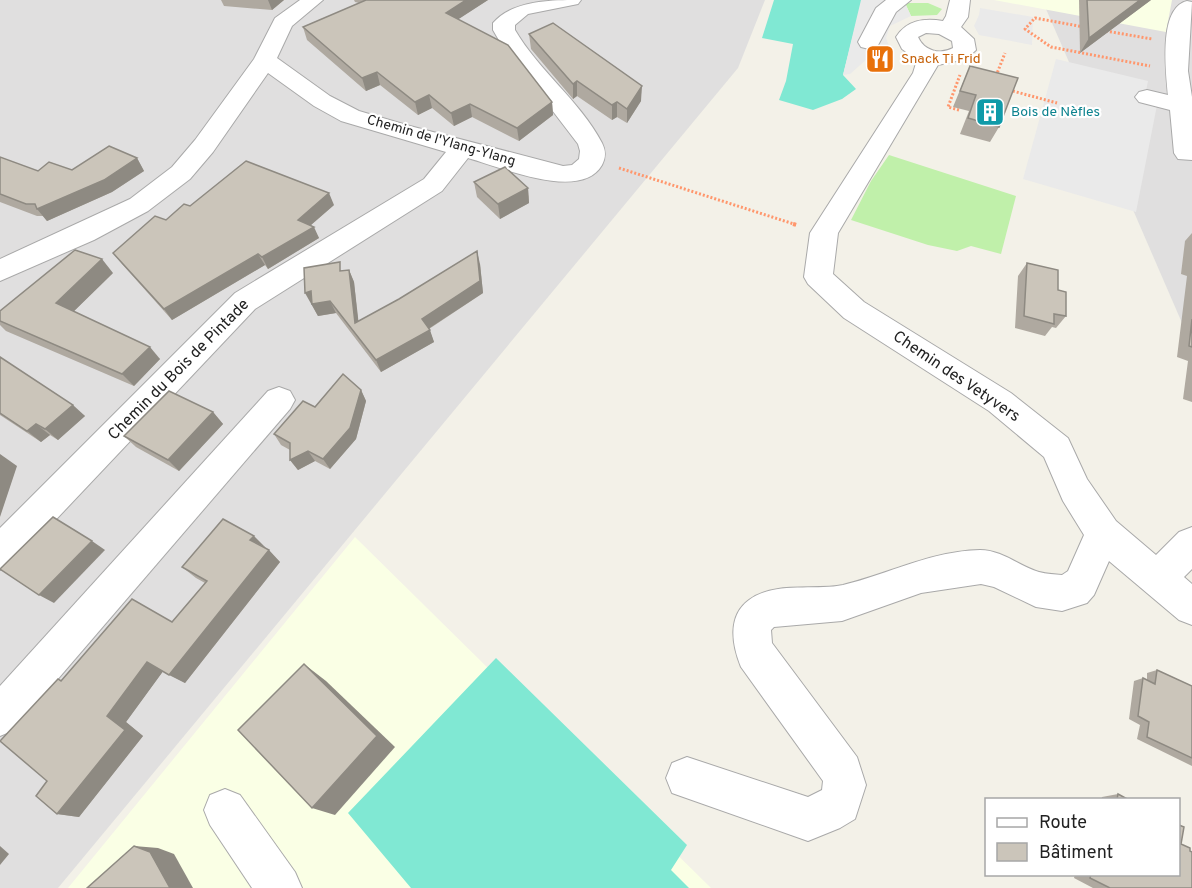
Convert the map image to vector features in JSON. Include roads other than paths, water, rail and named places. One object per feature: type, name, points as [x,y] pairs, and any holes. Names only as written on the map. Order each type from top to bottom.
[{"type":"street","points":[[0,270],[117,218],[148,199],[181,172],[204,146],[265,60],[284,23],[313,0]]},
{"type":"street","name":"Chemin de l'Ylang-Ylang","points":[[265,60],[321,100],[350,116],[564,176],[580,172],[591,159],[593,152],[584,133],[504,30],[504,23],[507,18],[521,9],[571,0]]},
{"type":"street","points":[[869,42],[886,8],[901,0]]},
{"type":"street","points":[[948,29],[957,17],[954,2]]},
{"type":"street","points":[[1187,153],[1177,71],[1179,17],[1188,6]]},
{"type":"street","points":[[922,27],[948,29],[963,39],[964,50],[951,58],[930,57],[913,48],[907,37],[910,32],[922,27]]},
{"type":"street","name":"Chemin des Vetyvers","points":[[930,57],[924,73],[824,233],[818,277],[854,310],[1000,402],[1056,448],[1075,490],[1103,533]]},
{"type":"street","points":[[1147,97],[1182,106]]},
{"type":"street","name":"Chemin du Bois de Pintade","points":[[0,553],[245,301],[433,185],[463,148]]},
{"type":"street","points":[[0,716],[279,400]]},
{"type":"street","points":[[687,778],[808,819],[840,804],[845,785],[842,772],[755,653],[750,641],[752,628],[760,613],[768,609],[842,603],[921,576],[981,567],[999,571],[1036,589],[1062,593],[1074,590],[1081,583],[1103,533],[1192,607]]},
{"type":"street","points":[[1157,579],[1192,544]]},
{"type":"street","points":[[225,810],[279,888]]},
{"type":"place","name":"Snack Ti Frid","points":[[880,59]]},
{"type":"place","name":"Bois de Nèfles","points":[[990,112]]}]
